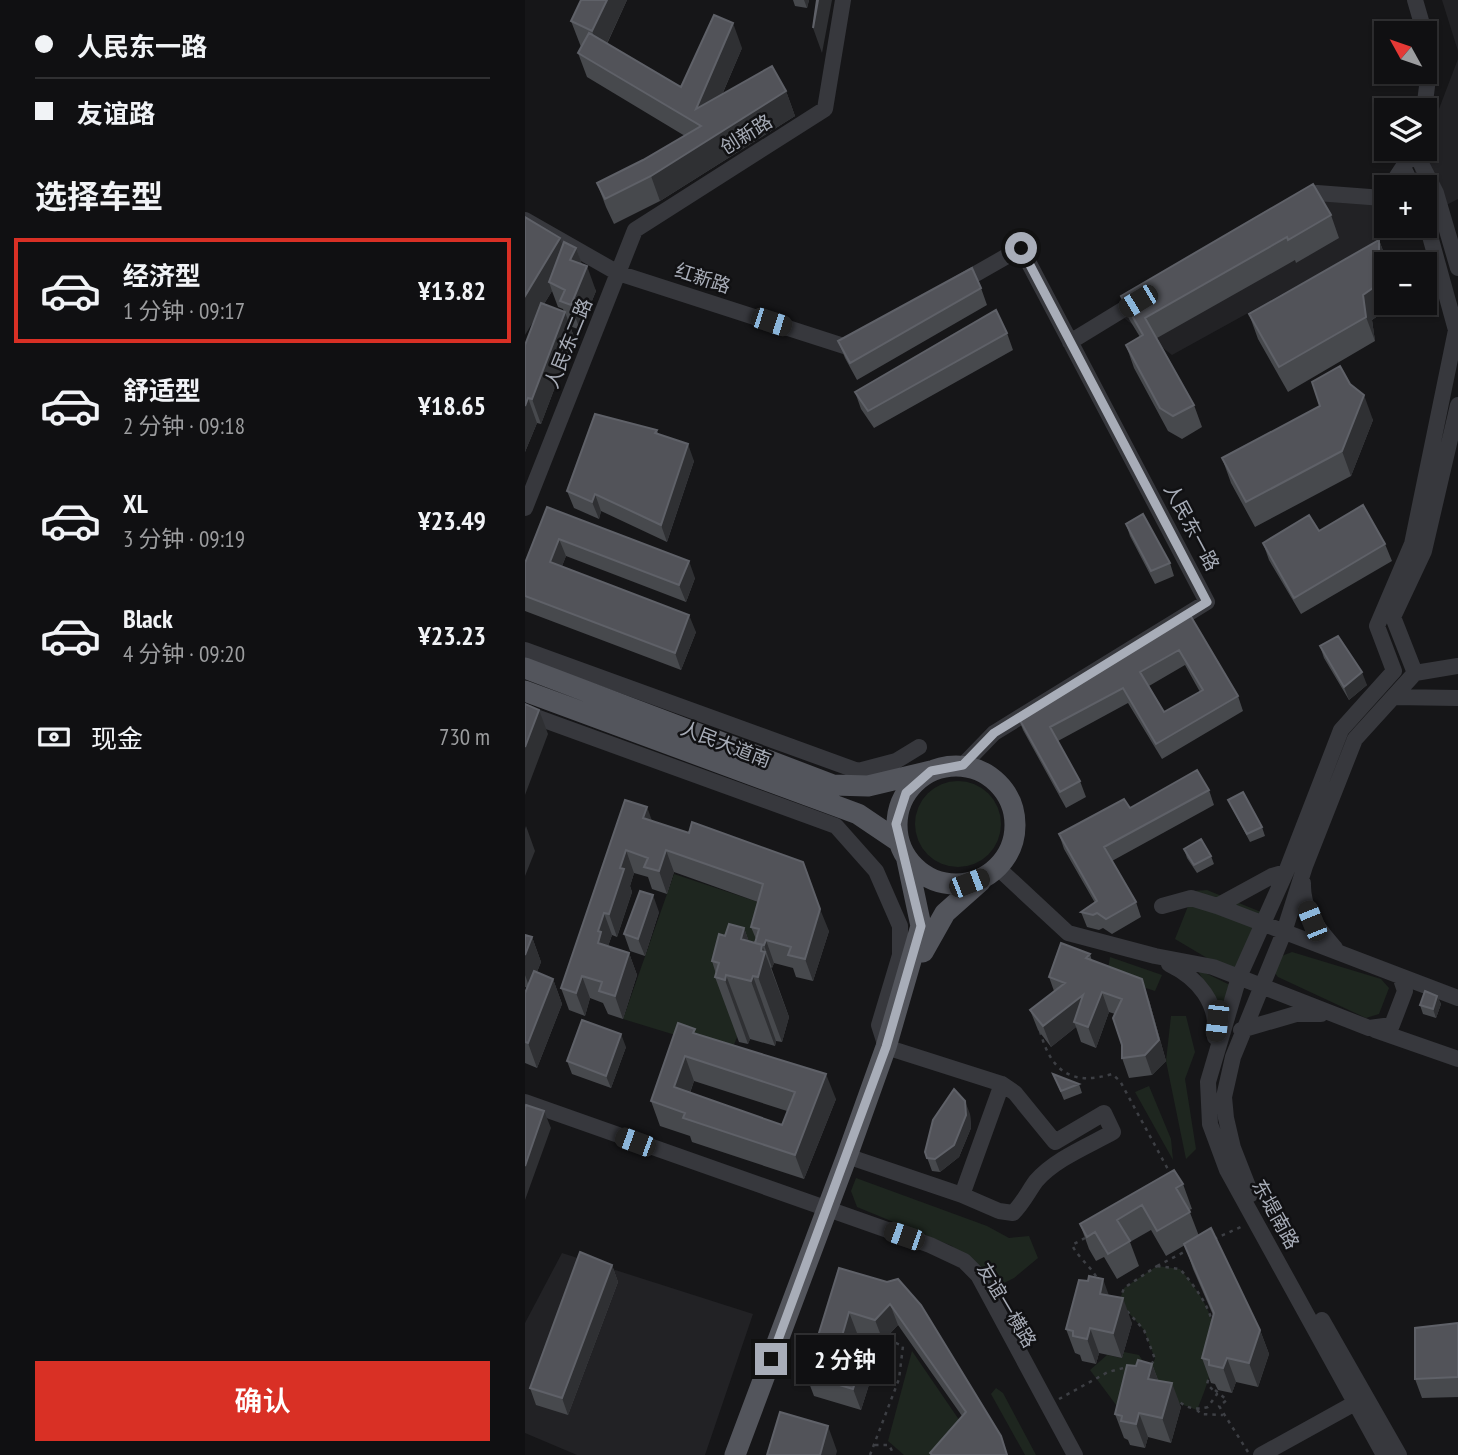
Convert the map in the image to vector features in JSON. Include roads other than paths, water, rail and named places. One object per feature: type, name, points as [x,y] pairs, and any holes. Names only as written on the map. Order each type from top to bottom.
[{"type":"main road","name":"人民大道南","points":[[525,668],[833,785],[868,786],[931,771]]},
{"type":"main road","name":"人民大道南","points":[[525,691],[858,814],[902,850]]},
{"type":"main road","points":[[735,1455],[887,1043],[932,932],[944,913],[992,872],[1009,852],[1015,834],[1015,815],[1009,797],[997,781],[981,771],[963,765],[931,771],[906,793],[896,824],[921,926],[887,1043]]},
{"type":"main road","points":[[902,850],[935,881],[952,885],[969,883],[992,872]]},
{"type":"street","name":"创新路","points":[[618,273],[635,230],[825,109],[843,0]]},
{"type":"street","points":[[1415,0],[1431,55],[1426,98]]},
{"type":"street","points":[[1398,175],[1407,161]]},
{"type":"street","points":[[1421,161],[1436,193],[1458,268]]},
{"type":"street","points":[[1403,167],[1407,175]]},
{"type":"street","points":[[1282,214],[1317,193],[1374,197]]},
{"type":"street","name":"红新路","points":[[525,220],[618,273],[847,346],[870,333]]},
{"type":"street","name":"东堤南路","points":[[1361,1401],[1227,1170],[1210,1124],[1208,1082],[1213,1056],[1239,977],[1286,872],[1341,730],[1394,671],[1377,626],[1412,544],[1456,330],[1431,238]]},
{"type":"street","name":"人民东一路","points":[[940,294],[1021,248],[1207,602],[994,733],[963,765]]},
{"type":"street","name":"人民东二路","points":[[525,508],[618,273]]},
{"type":"street","points":[[1070,342],[1153,292]]},
{"type":"street","points":[[1458,405],[1424,551],[1393,617],[1415,673],[1458,666]]},
{"type":"street","points":[[525,650],[858,771],[896,761],[919,747]]},
{"type":"street","name":"东堤南路","points":[[1384,1455],[1361,1401],[1255,1201],[1233,1148],[1224,1097],[1241,1030],[1284,932],[1305,866],[1355,739],[1415,673]]},
{"type":"street","points":[[1393,697],[1458,698]]},
{"type":"street","points":[[525,713],[836,826],[876,871],[900,926],[900,955],[879,1024],[887,1043],[1002,1084],[1015,1093],[1055,1142],[1104,1113],[1113,1132],[1050,1168],[1013,1213],[999,1212],[962,1195],[847,1156]]},
{"type":"street","points":[[1305,866],[1303,899],[1312,921],[1335,949]]},
{"type":"street","points":[[992,872],[1068,933],[1155,956],[1213,967],[1369,1028],[1458,1059]]},
{"type":"street","points":[[1217,906],[1272,876],[1286,872]]},
{"type":"street","points":[[1162,905],[1191,898],[1217,906],[1458,998]]},
{"type":"street","points":[[1155,956],[1191,975],[1208,1000],[1217,1021],[1213,1056]]},
{"type":"street","points":[[1369,1028],[1392,1025],[1397,1017],[1405,991],[1400,976]]},
{"type":"street","points":[[1241,1030],[1296,1014],[1331,1013]]},
{"type":"street","points":[[962,1195],[1002,1084]]},
{"type":"street","name":"友谊一横路","points":[[525,1102],[936,1253],[961,1267],[972,1280],[1067,1455]]},
{"type":"street","name":"友谊一横路","points":[[826,1213],[930,1245],[964,1261],[978,1275],[1075,1455]]},
{"type":"street","points":[[1261,1455],[1361,1401],[1399,1455]]}]
